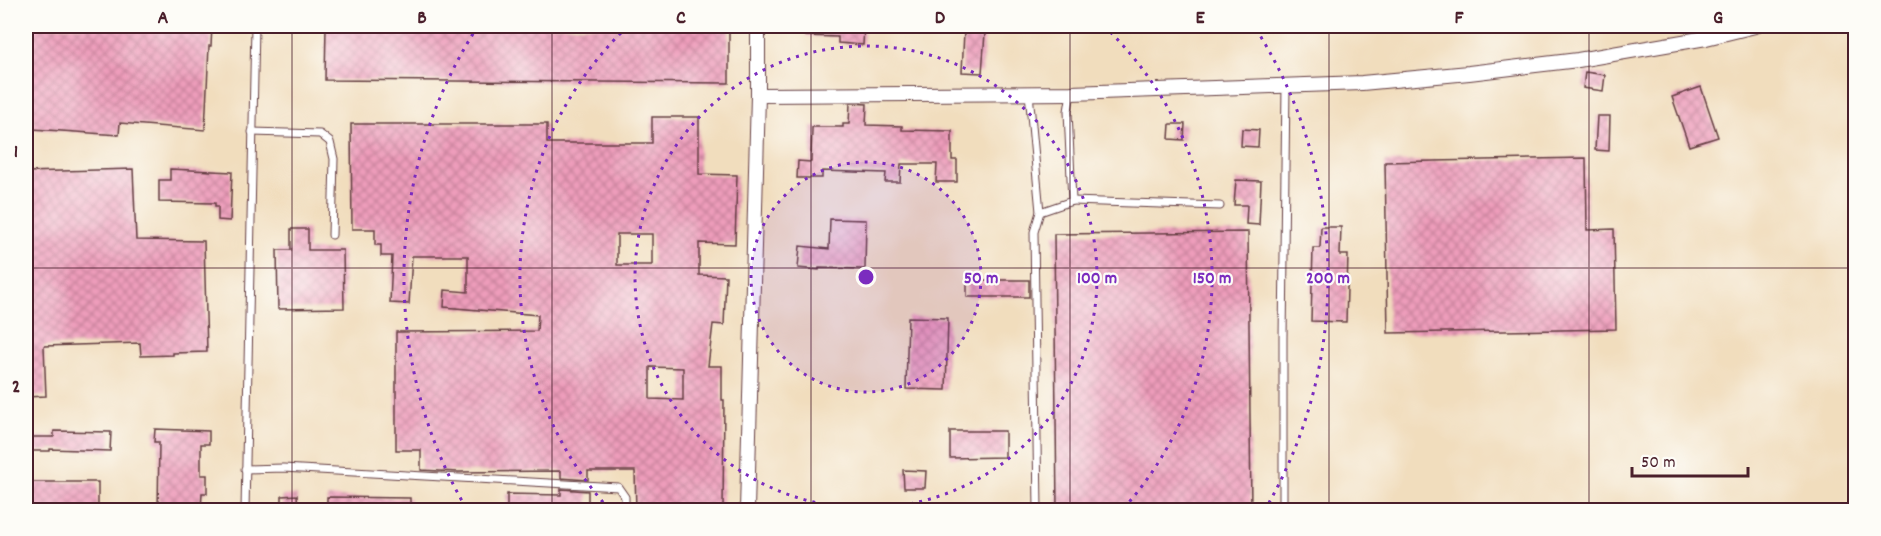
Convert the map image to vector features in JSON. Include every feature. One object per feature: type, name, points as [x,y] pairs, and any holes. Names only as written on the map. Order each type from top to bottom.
[{"type":"street","points":[[747,510],[758,26]]},
{"type":"street","points":[[758,95],[1071,93],[1362,83],[1578,60],[1706,38],[1755,26]]},
{"type":"lane","points":[[245,510],[255,26]]},
{"type":"lane","points":[[1283,510],[1282,338],[1286,85]]},
{"type":"lane","points":[[1029,93],[1040,212],[1034,232],[1038,510]]},
{"type":"lane","points":[[1071,93],[1068,111],[1072,201]]},
{"type":"lane","points":[[252,132],[320,134],[330,142],[334,159],[332,236]]},
{"type":"lane","points":[[1040,212],[1072,201],[1220,206]]},
{"type":"lane","points":[[245,469],[283,468],[618,487],[625,497],[625,510]]},
{"type":"lane","points":[[1844,510],[1856,506]]},
{"type":"building","points":[[26,26],[212,26],[205,130],[120,123],[119,135],[33,129],[34,118],[26,117]]},
{"type":"building","points":[[326,26],[729,26],[729,83],[325,80]]},
{"type":"building","points":[[806,26],[864,27],[863,45],[838,43],[838,37],[806,36]]},
{"type":"building","points":[[964,32],[985,33],[982,73],[962,72]]},
{"type":"building","points":[[1585,72],[1605,75],[1603,91],[1583,88]]},
{"type":"building","points":[[1701,87],[1718,137],[1689,146],[1672,97]]},
{"type":"building","points":[[850,103],[867,104],[866,125],[902,126],[902,130],[952,131],[952,160],[957,160],[957,182],[936,182],[937,164],[901,164],[900,182],[885,182],[886,173],[822,171],[822,178],[797,178],[798,161],[811,162],[812,127],[843,127],[843,124],[849,124]]},
{"type":"building","points":[[1597,116],[1610,116],[1609,151],[1595,150]]},
{"type":"building","points":[[652,117],[699,117],[699,174],[737,175],[735,244],[699,243],[699,275],[726,276],[724,325],[713,324],[708,366],[722,366],[723,510],[636,510],[635,471],[588,471],[588,480],[561,478],[561,471],[421,470],[421,450],[396,450],[396,332],[537,331],[538,315],[444,307],[445,290],[468,292],[468,256],[412,256],[409,304],[390,303],[392,256],[381,256],[381,245],[375,245],[375,229],[352,229],[351,124],[547,124],[547,143],[652,143]],"holes":[[[617,234],[652,234],[652,265],[617,265]],[[650,367],[683,368],[683,400],[650,399]]]},
{"type":"building","points":[[1170,124],[1185,124],[1184,140],[1169,139]]},
{"type":"building","points":[[1242,129],[1259,130],[1258,147],[1241,146]]},
{"type":"building","points":[[1586,158],[1587,230],[1614,229],[1616,329],[1388,333],[1385,162]]},
{"type":"building","points":[[133,169],[136,240],[204,241],[207,352],[141,356],[140,343],[44,346],[46,396],[26,397],[26,172]]},
{"type":"building","points":[[170,169],[232,172],[230,221],[218,220],[218,206],[215,206],[215,203],[159,202],[159,180],[170,180]]},
{"type":"building","points":[[1236,180],[1261,181],[1259,225],[1246,224],[1247,205],[1234,205]]},
{"type":"building","points":[[830,219],[866,220],[865,269],[798,268],[800,246],[829,249]]},
{"type":"building","points":[[1321,227],[1341,227],[1340,255],[1348,255],[1346,322],[1311,321],[1313,248],[1320,248]]},
{"type":"building","points":[[291,229],[308,229],[308,250],[343,250],[344,308],[278,309],[277,250],[291,250]]},
{"type":"building","points":[[1248,232],[1251,510],[1057,510],[1054,234]]},
{"type":"building","points":[[967,280],[1029,280],[1029,297],[967,297]]},
{"type":"building","points":[[908,317],[948,318],[946,390],[906,389]]},
{"type":"building","points":[[155,429],[209,431],[209,444],[201,444],[201,475],[207,475],[207,493],[202,493],[201,510],[158,510],[159,442],[154,442]]},
{"type":"building","points":[[54,431],[111,432],[110,451],[50,449],[50,451],[31,451],[31,437],[54,437]]},
{"type":"building","points":[[950,431],[1005,431],[1005,457],[950,458]]},
{"type":"building","points":[[903,470],[926,471],[925,488],[904,488]]},
{"type":"building","points":[[26,482],[98,482],[98,510],[26,510]]},
{"type":"building","points":[[561,489],[588,491],[588,510],[507,510],[507,494],[561,495]]},
{"type":"building","points":[[297,495],[298,510],[282,510],[282,496]]},
{"type":"building","points":[[327,497],[410,498],[410,510],[327,510]]}]
